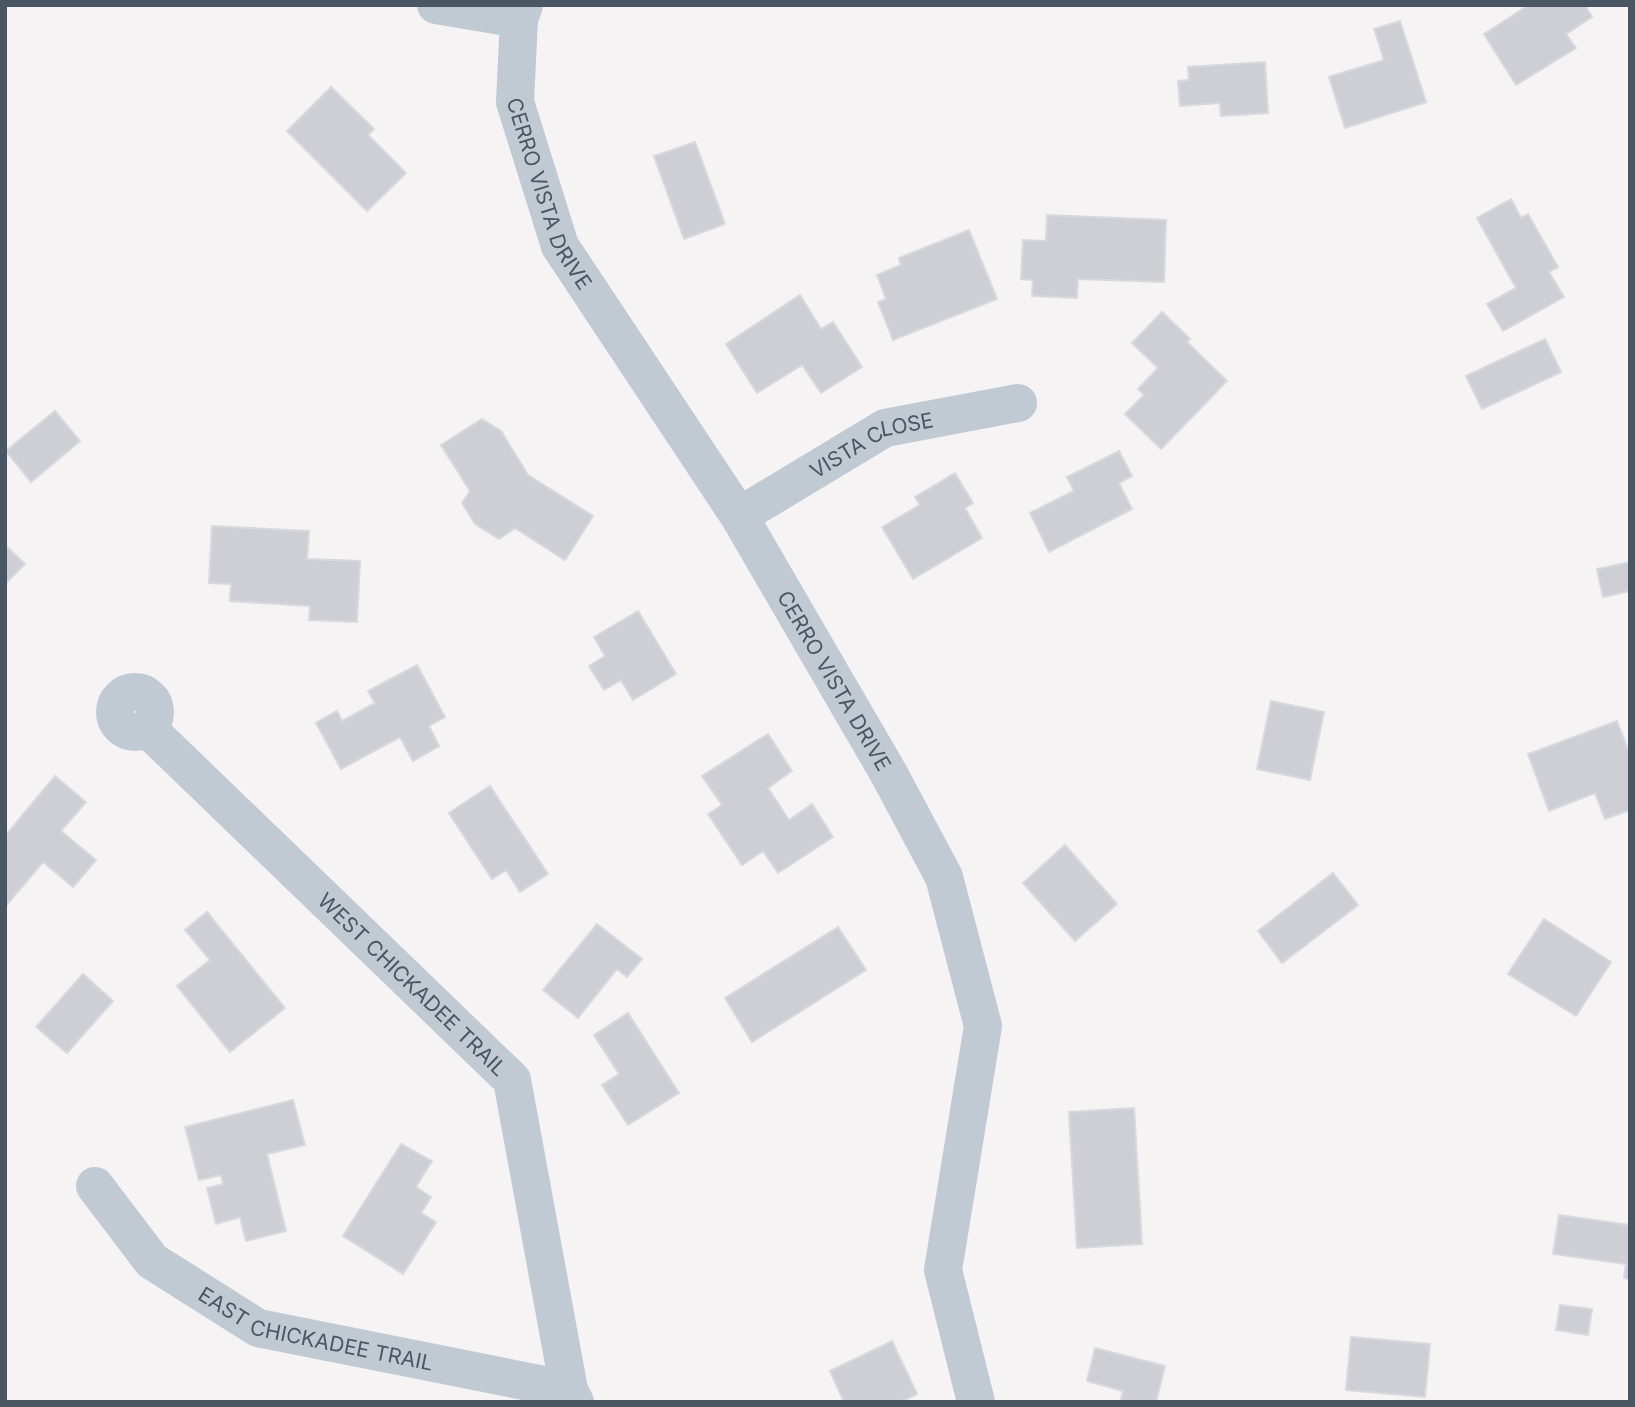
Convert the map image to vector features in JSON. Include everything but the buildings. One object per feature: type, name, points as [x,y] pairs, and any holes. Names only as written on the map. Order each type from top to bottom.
[{"type":"street","points":[[436,5],[521,12]]},
{"type":"street","name":"CERRO VISTA DRIVE","points":[[521,12],[515,103],[560,246],[739,516],[889,774],[944,877],[983,1026],[943,1270],[976,1402]]},
{"type":"street","name":"VISTA CLOSE","points":[[739,516],[885,428],[1018,403]]},
{"type":"street","name":"WEST CHICKADEE TRAIL","points":[[147,727],[512,1080],[572,1396]]},
{"type":"street","name":"EAST CHICKADEE TRAIL","points":[[95,1186],[152,1261],[258,1328],[572,1396]]}]
